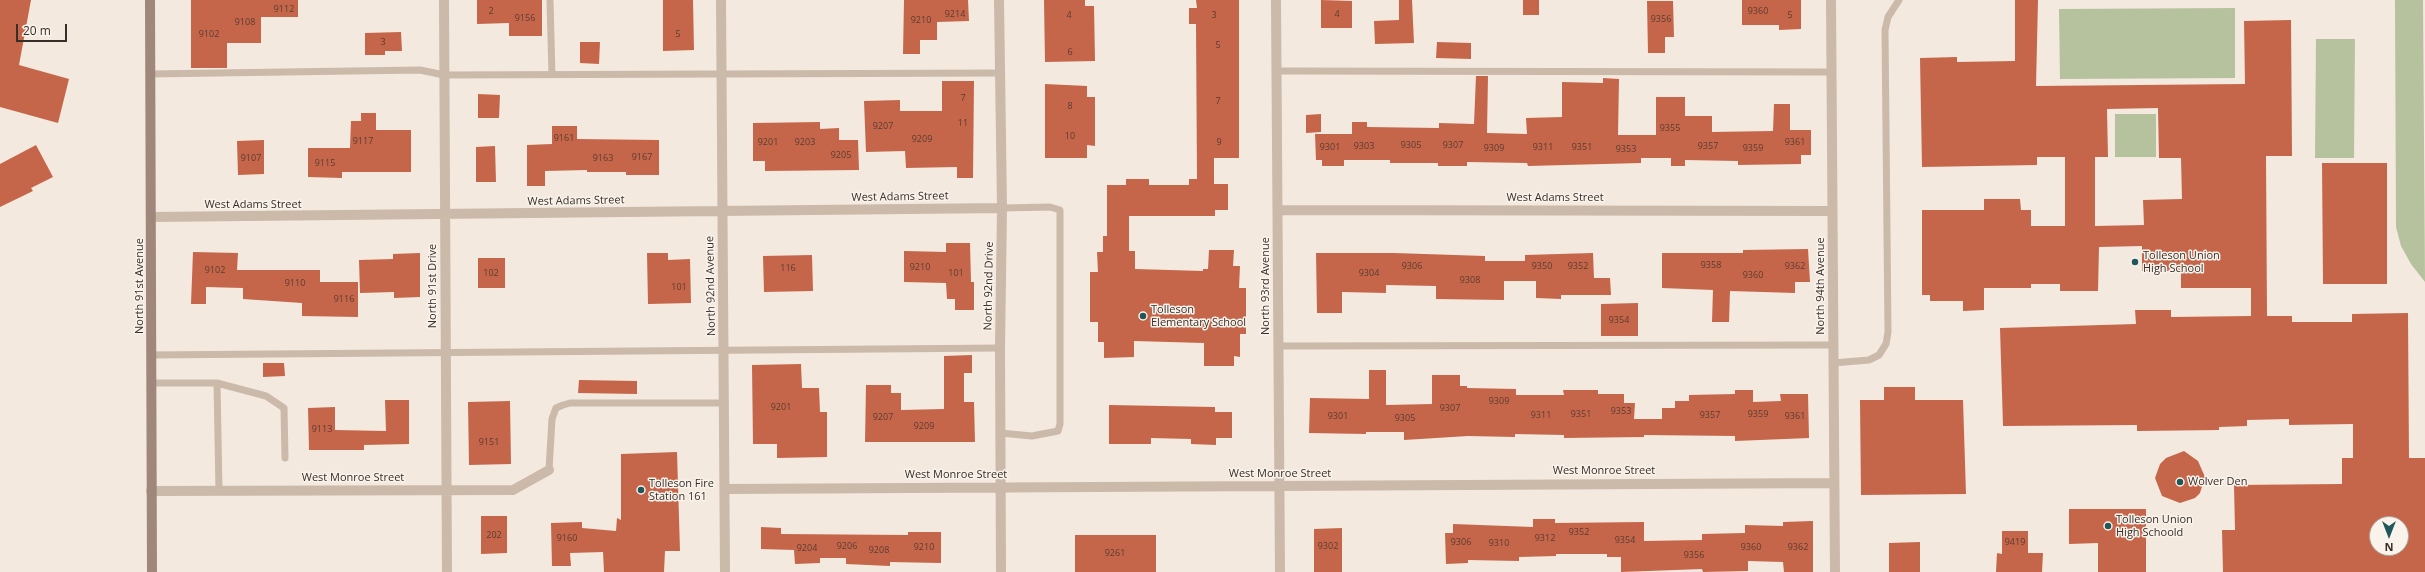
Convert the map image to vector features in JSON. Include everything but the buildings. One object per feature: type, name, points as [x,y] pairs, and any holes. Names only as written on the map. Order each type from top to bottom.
[{"type":"main road","name":"North 91st Avenue","points":[[150,0],[152,217],[152,572]]},
{"type":"street","name":"North 91st Drive","points":[[444,0],[447,572]]},
{"type":"street","name":"North 92nd Avenue","points":[[721,0],[726,489],[725,572]]},
{"type":"street","name":"North 92nd Drive","points":[[999,0],[1002,208],[1000,348],[1001,572]]},
{"type":"street","name":"North 93rd Avenue","points":[[1276,0],[1280,572]]},
{"type":"street","name":"North 94th Avenue","points":[[1831,0],[1835,572]]},
{"type":"street","name":"West Adams Street","points":[[152,217],[1002,208]]},
{"type":"street","name":"West Adams Street","points":[[1278,210],[1832,210]]},
{"type":"street","name":"West Monroe Street","points":[[151,491],[381,489],[446,491],[513,490],[549,470]]},
{"type":"street","name":"West Monroe Street","points":[[726,489],[1279,486],[1583,482],[1834,483]]},
{"type":"lane","points":[[550,0],[552,76]]},
{"type":"lane","points":[[1833,363],[1869,360],[1880,355],[1886,344],[1888,332],[1885,30],[1888,17],[1899,0]]},
{"type":"lane","points":[[150,74],[420,70],[444,75],[552,76],[999,74]]},
{"type":"lane","points":[[1277,71],[1831,72]]},
{"type":"lane","points":[[1000,433],[1032,436],[1058,431],[1060,424],[1060,210],[1050,207],[1002,208]]},
{"type":"lane","points":[[1279,346],[1833,345]]},
{"type":"lane","points":[[151,355],[1000,348]]},
{"type":"lane","points":[[151,383],[217,383],[266,396],[284,408],[285,458]]},
{"type":"lane","points":[[217,383],[219,491]]},
{"type":"lane","points":[[549,470],[552,420],[556,408],[563,405],[570,403],[725,403]]},
{"type":"green space","points":[[2395,0],[2423,0],[2425,282],[2411,264],[2401,246],[2396,227]]},
{"type":"green space","points":[[2235,8],[2235,78],[2060,79],[2059,9]]},
{"type":"green space","points":[[2316,39],[2355,39],[2354,158],[2315,158]]},
{"type":"green space","points":[[2115,114],[2156,114],[2156,157],[2115,157]]},
{"type":"place","name":"Tolleson Union High School","points":[[2135,262]]},
{"type":"place","name":"Tolleson Elementary School","points":[[1143,316]]},
{"type":"place","name":"Wolver Den","points":[[2180,482]]},
{"type":"place","name":"Tolleson Fire Station 161","points":[[641,490]]},
{"type":"place","name":"Tolleson Union High Schoold","points":[[2108,526]]}]
